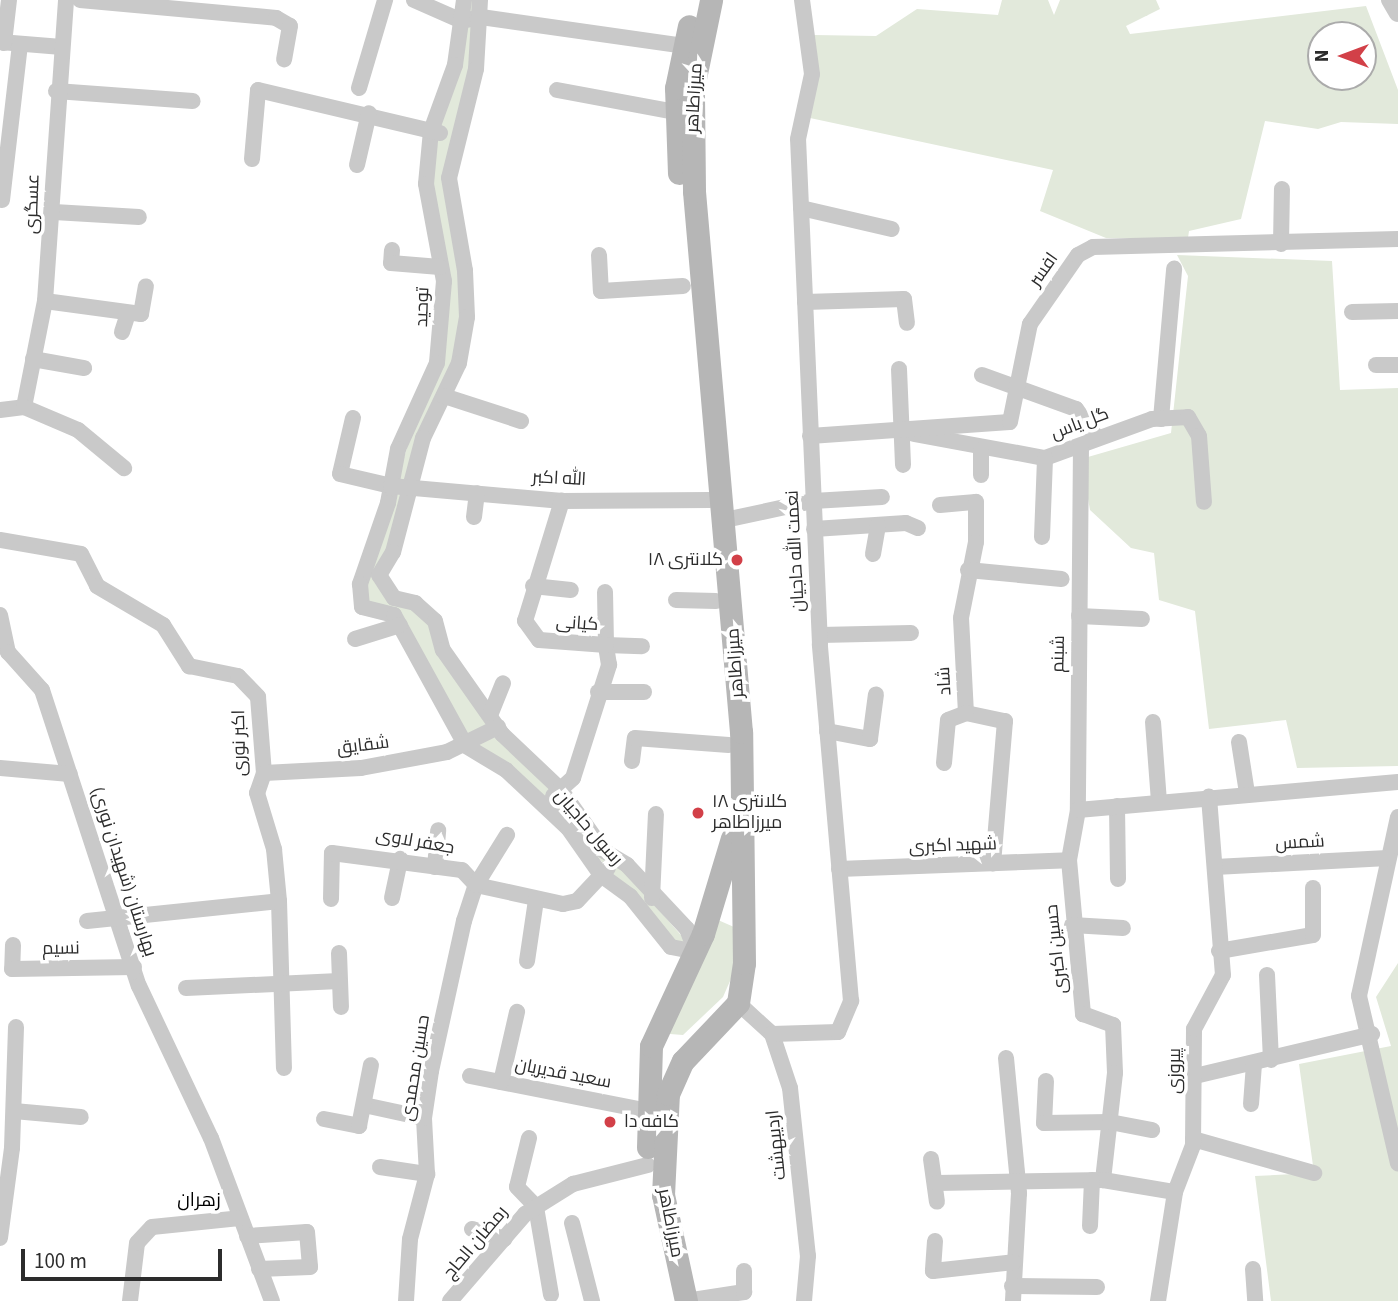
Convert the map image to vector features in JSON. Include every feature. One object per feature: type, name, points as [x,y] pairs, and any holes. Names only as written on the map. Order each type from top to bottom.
[{"type":"main road","name":"میرزاطاهر","points":[[671,1301],[648,1165],[646,1071],[656,1032],[696,952],[732,847],[729,745],[709,500],[683,286],[676,112],[684,46],[697,0]]},
{"type":"main road","name":"میرزاطاهر","points":[[686,1301],[661,1164],[673,1076],[693,1050],[738,1003],[743,918],[741,732],[725,520],[694,191],[693,88],[711,0]]},
{"type":"main road","points":[[712,910],[743,918]]},
{"type":"main road","points":[[656,1032],[664,1042],[693,1050]]},
{"type":"street","points":[[2,200],[9,0]]},
{"type":"street","name":"عسگری","points":[[24,407],[45,301],[54,212],[56,91],[66,0]]},
{"type":"street","points":[[80,0],[276,19],[290,26],[284,59]]},
{"type":"street","points":[[359,88],[385,0]]},
{"type":"street","points":[[414,0],[462,21],[481,17],[684,46]]},
{"type":"street","name":"توحید","points":[[383,589],[379,575],[393,552],[400,486],[414,410],[438,363],[440,267],[426,184],[431,131],[462,21],[464,0]]},
{"type":"street","name":"توحید","points":[[400,625],[394,615],[362,607],[360,584],[400,486],[459,363],[467,317],[449,178],[456,136],[476,69],[480,0]]},
{"type":"street","name":"نعمت الله حاجیان","points":[[772,1034],[838,1032],[851,1001],[827,731],[814,529],[798,139],[813,74],[802,0]]},
{"type":"street","points":[[8,43],[62,47]]},
{"type":"street","points":[[252,159],[258,90],[369,113],[456,136]]},
{"type":"street","points":[[557,90],[676,112]]},
{"type":"street","points":[[56,91],[193,101]]},
{"type":"street","points":[[357,165],[369,113]]},
{"type":"street","points":[[1281,244],[1282,188]]},
{"type":"street","points":[[801,208],[892,229]]},
{"type":"street","points":[[54,212],[139,217]]},
{"type":"street","name":"افسر","points":[[810,436],[1007,425],[1021,387],[1030,324],[1078,255],[1110,242],[1281,244],[1398,239]]},
{"type":"street","points":[[392,250],[391,263],[440,267]]},
{"type":"street","points":[[599,255],[601,291],[683,286]]},
{"type":"street","points":[[1161,419],[1174,269]]},
{"type":"street","points":[[45,301],[141,314],[146,286]]},
{"type":"street","points":[[805,302],[904,299],[907,323]]},
{"type":"street","points":[[1352,312],[1398,311]]},
{"type":"street","points":[[122,332],[128,313]]},
{"type":"street","points":[[33,359],[85,368]]},
{"type":"street","points":[[1376,365],[1398,365]]},
{"type":"street","points":[[899,369],[898,430],[903,465]]},
{"type":"street","points":[[982,375],[1076,409],[1097,438]]},
{"type":"street","points":[[444,396],[521,421]]},
{"type":"street","points":[[0,410],[24,407],[78,430],[124,468]]},
{"type":"street","points":[[414,410],[434,416]]},
{"type":"street","name":"گل یاس","points":[[898,430],[981,450],[1045,457],[1161,419],[1188,417],[1199,436],[1203,502]]},
{"type":"street","name":"الله اکبر","points":[[353,418],[340,474],[400,486],[562,501],[709,500]]},
{"type":"street","name":"شبنم","points":[[1069,860],[1078,810],[1081,446]]},
{"type":"street","points":[[981,450],[981,475]]},
{"type":"street","points":[[1042,537],[1045,457]]},
{"type":"street","points":[[474,517],[477,493]]},
{"type":"street","points":[[725,520],[813,501],[882,498]]},
{"type":"street","name":"کیانی","points":[[544,805],[573,778],[586,745],[598,692],[609,664],[606,645],[540,640],[526,621],[533,586],[562,501]]},
{"type":"street","name":"شاد","points":[[940,505],[976,502],[961,618],[966,713],[1004,721],[993,863]]},
{"type":"street","points":[[873,554],[878,525]]},
{"type":"street","points":[[814,529],[878,525],[918,528]]},
{"type":"street","name":"اکبر نوری","points":[[0,540],[81,554],[97,586],[163,625],[189,666],[238,676],[249,684],[262,720],[264,773],[257,793],[274,849],[279,901],[284,982],[284,1068]]},
{"type":"street","points":[[968,570],[1062,579]]},
{"type":"street","points":[[533,586],[571,590]]},
{"type":"street","name":"رسول حاجیان","points":[[383,589],[435,621],[443,650],[494,720],[533,765],[560,789],[587,832],[655,895],[687,929],[696,952]]},
{"type":"street","points":[[605,592],[606,645],[642,646]]},
{"type":"street","points":[[676,600],[716,601]]},
{"type":"street","name":"بهارستان (شهیدان نوری)","points":[[0,615],[8,652],[42,690],[121,916],[134,967],[240,1218],[272,1301]]},
{"type":"street","points":[[1079,616],[1142,620]]},
{"type":"street","points":[[355,639],[400,625]]},
{"type":"street","name":"رسول حاجیان","points":[[400,625],[466,746],[522,783],[544,805],[601,875],[671,947],[696,952]]},
{"type":"street","points":[[820,635],[911,633]]},
{"type":"street","points":[[494,720],[503,683]]},
{"type":"street","points":[[598,692],[644,692]]},
{"type":"street","points":[[827,731],[870,739],[876,694]]},
{"type":"street","points":[[944,763],[948,720],[966,713]]},
{"type":"street","name":"شقایق","points":[[264,773],[361,768],[466,746],[494,720]]},
{"type":"street","points":[[1153,722],[1158,802]]},
{"type":"street","points":[[632,761],[635,738],[729,745]]},
{"type":"street","points":[[1239,742],[1247,793]]},
{"type":"street","points":[[522,783],[533,765]]},
{"type":"street","points":[[0,768],[70,774]]},
{"type":"street","points":[[1078,810],[1247,793],[1398,782]]},
{"type":"street","name":"پیروزی","points":[[1158,1301],[1175,1192],[1193,1139],[1194,1029],[1223,975],[1219,951],[1209,797]]},
{"type":"street","points":[[1117,806],[1118,879]]},
{"type":"street","points":[[639,912],[655,895],[656,814]]},
{"type":"street","points":[[1398,817],[1359,996],[1372,1034],[1398,1164]]},
{"type":"street","points":[[435,867],[438,830]]},
{"type":"street","name":"حسین محمدی","points":[[406,1301],[410,1239],[427,1174],[424,1118],[476,886],[507,835]]},
{"type":"street","name":"جعفر لاوی","points":[[331,899],[332,853],[400,859],[462,870],[476,886],[536,900],[577,901],[617,859]]},
{"type":"street","name":"شمس","points":[[1215,867],[1388,858]]},
{"type":"street","points":[[392,898],[400,859]]},
{"type":"street","name":"شهید اکبری","points":[[839,869],[1069,860]]},
{"type":"street","name":"حسین اکبری","points":[[1069,860],[1072,925],[1083,1014],[1113,1025],[1110,1122],[1090,1226]]},
{"type":"street","points":[[1219,951],[1313,935],[1313,888]]},
{"type":"street","points":[[527,961],[536,900]]},
{"type":"street","points":[[87,922],[121,916],[279,901]]},
{"type":"street","points":[[1072,925],[1123,928]]},
{"type":"street","name":"نسیم","points":[[13,945],[12,969],[134,967]]},
{"type":"street","points":[[339,953],[341,1007]]},
{"type":"street","points":[[1267,975],[1272,1060]]},
{"type":"street","points":[[186,988],[339,981]]},
{"type":"street","name":"اردیبهشت","points":[[738,1003],[772,1034],[790,1088],[808,1256],[804,1301]]},
{"type":"street","points":[[501,1082],[517,1012]]},
{"type":"street","points":[[0,1238],[14,1111],[16,1027]]},
{"type":"street","points":[[1195,1076],[1272,1060],[1308,1045],[1372,1034]]},
{"type":"street","points":[[0,1056],[17,1057]]},
{"type":"street","points":[[1006,1058],[1018,1181],[1013,1293],[1097,1287]]},
{"type":"street","points":[[1251,1104],[1254,1064]]},
{"type":"street","points":[[324,1119],[359,1126],[371,1065]]},
{"type":"street","name":"سعید قدیریان","points":[[470,1076],[648,1111]]},
{"type":"street","points":[[1046,1081],[1044,1123],[1110,1122],[1152,1130]]},
{"type":"street","points":[[364,1105],[424,1118]]},
{"type":"street","points":[[14,1111],[81,1117]]},
{"type":"street","points":[[529,1138],[517,1187],[536,1207],[551,1295]]},
{"type":"street","points":[[1193,1139],[1314,1173]]},
{"type":"street","points":[[931,1159],[937,1183],[937,1202]]},
{"type":"street","name":"رمضان الحاج","points":[[450,1301],[536,1207],[573,1184],[648,1165]]},
{"type":"street","points":[[380,1167],[427,1174]]},
{"type":"street","points":[[937,1183],[1098,1181],[1175,1192]]},
{"type":"street","points":[[130,1301],[137,1242],[152,1227],[240,1218]]},
{"type":"street","points":[[572,1223],[592,1301]]},
{"type":"street","points":[[471,1229],[505,1239]]},
{"type":"street","points":[[247,1237],[307,1232],[310,1267],[259,1269]]},
{"type":"street","points":[[935,1241],[933,1271],[1014,1262]]},
{"type":"street","points":[[1253,1269],[1255,1301]]},
{"type":"street","points":[[686,1301],[744,1292],[744,1271]]},
{"type":"shaded area","points":[[466,0],[478,0],[479,18],[447,176],[463,271],[457,363],[377,574],[415,605],[490,717],[694,950],[674,943],[571,827],[470,745],[404,627],[364,602],[364,585],[445,326],[429,185]]},
{"type":"shaded area","points":[[1002,0],[1048,0],[1054,15],[1060,0],[1156,0],[1160,9],[1126,26],[1130,34],[1366,6],[1372,21],[1307,21],[1307,91],[1377,91],[1377,35],[1398,90],[1398,124],[1341,122],[1318,129],[1265,121],[1241,219],[1189,231],[1188,238],[1106,238],[1040,211],[1053,170],[810,118],[814,35],[876,36],[917,9],[998,15]]},
{"type":"shaded area","points":[[1177,255],[1332,261],[1340,390],[1398,388],[1398,766],[1297,768],[1286,720],[1209,729],[1195,611],[1159,600],[1154,553],[1131,548],[1090,510],[1081,459],[1171,433],[1188,276]]},
{"type":"shaded area","points":[[718,920],[734,927],[734,972],[723,997],[683,1035],[670,1034],[666,1027]]},
{"type":"shaded area","points":[[1398,963],[1398,1301],[1271,1301],[1255,1176],[1314,1173],[1299,1064],[1391,1046],[1376,997]]},
{"type":"place","name":"کلانتری ۱۸","points":[[737,560]]},
{"type":"place","name":"کلانتری ۱۸ میرزاطاهر","points":[[698,813]]},
{"type":"place","name":"کافه دا","points":[[610,1122]]},
{"type":"district","name":"زهران","points":[[199,1201]]}]
